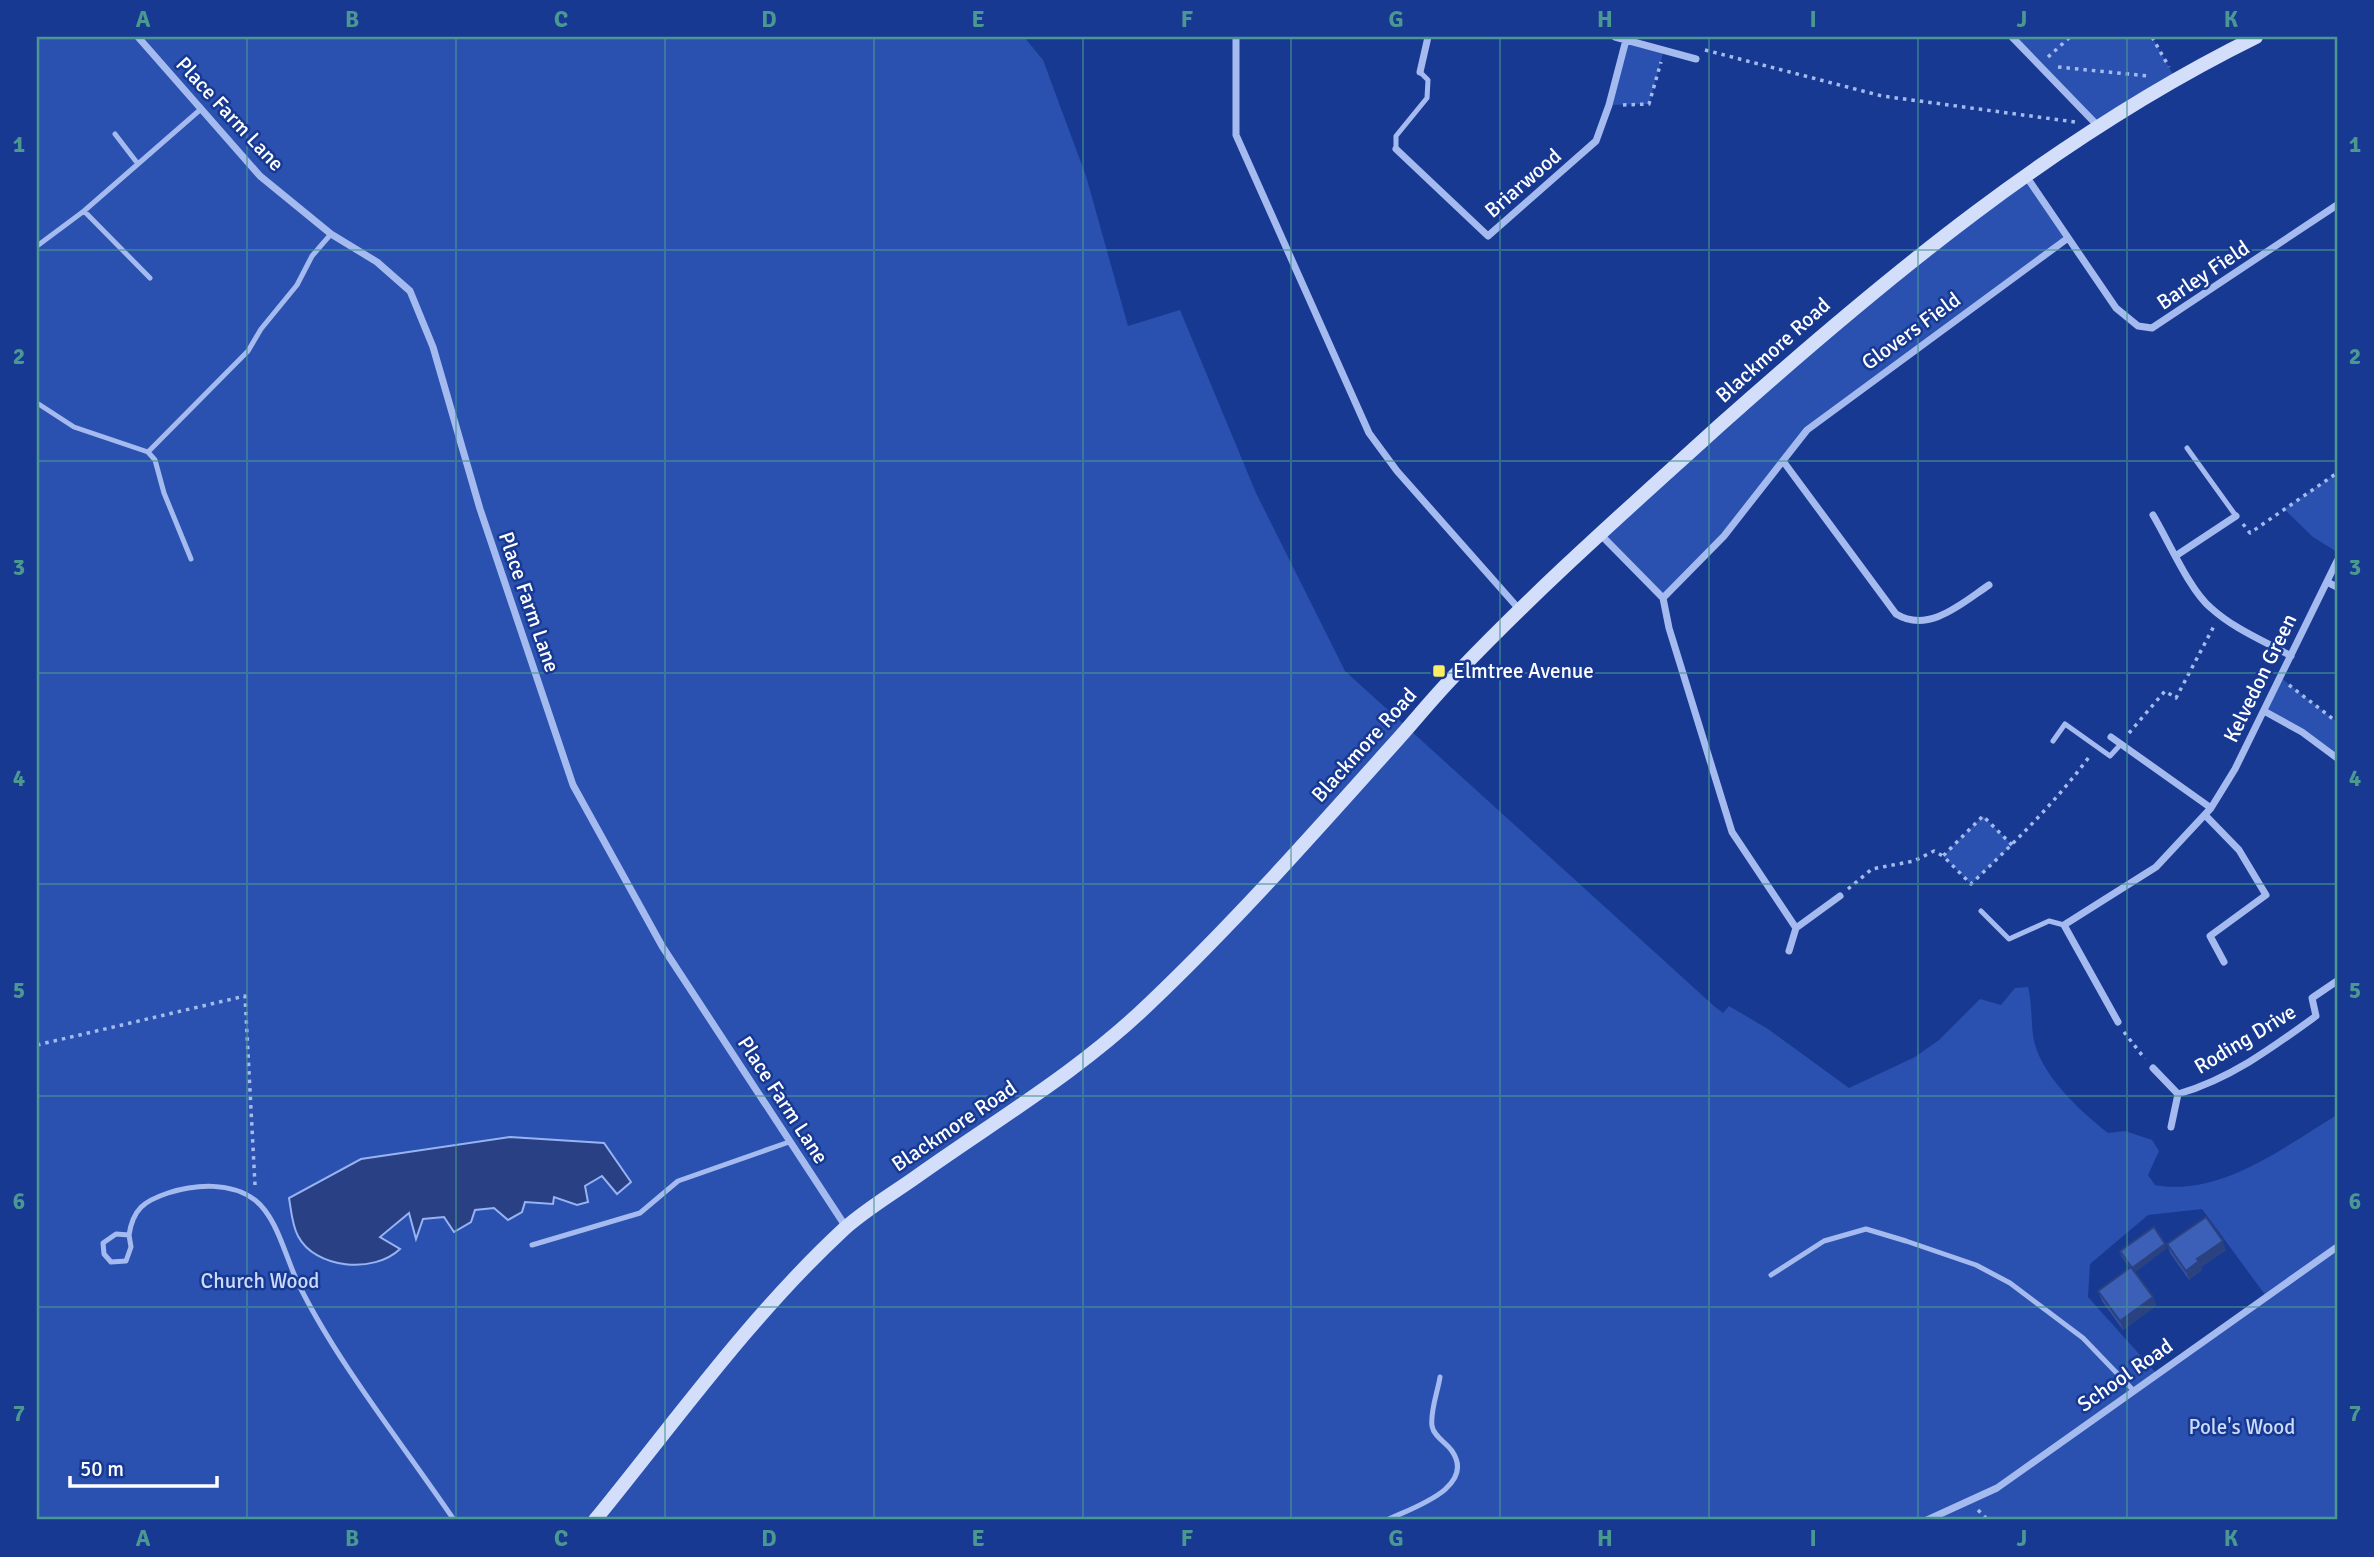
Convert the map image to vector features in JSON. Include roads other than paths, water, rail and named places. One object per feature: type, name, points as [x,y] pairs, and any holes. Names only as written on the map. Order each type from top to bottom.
[{"type":"street","name":"Place Farm Lane","points":[[138,37],[260,176],[331,234],[377,262],[410,291],[432,347],[480,509],[573,785],[662,946],[846,1227]]},
{"type":"street","points":[[1236,37],[1236,135],[1369,433],[1397,471],[1519,610]]},
{"type":"street","points":[[1420,72],[1428,37]]},
{"type":"street","points":[[1615,37],[1696,59]]},
{"type":"street","points":[[2012,37],[2097,125]]},
{"type":"street","name":"Blackmore Road","points":[[595,1520],[691,1398],[766,1312],[846,1227],[1051,1087],[1105,1044],[1153,1000],[1276,874],[1452,678],[1519,610],[1600,533],[1845,313],[2025,175],[2097,125],[2175,78],[2256,37]]},
{"type":"street","name":"Briarwood","points":[[1396,149],[1488,236],[1596,141],[1609,105],[1626,40]]},
{"type":"street","name":"Barley Field","points":[[2025,175],[2126,319],[2138,326],[2152,328],[2337,205]]},
{"type":"street","name":"Glovers Field","points":[[1663,598],[1724,536],[1807,430],[2068,239]]},
{"type":"street","points":[[1783,461],[1896,614],[1919,623],[1946,613],[1989,585]]},
{"type":"street","points":[[2153,515],[2196,590],[2220,615],[2291,656]]},
{"type":"street","points":[[2177,555],[2236,516]]},
{"type":"street","points":[[1600,533],[1663,598],[1669,628],[1732,832],[1796,928]]},
{"type":"street","name":"Kelvedon Green","points":[[2064,925],[2156,867],[2211,808],[2281,678],[2337,561]]},
{"type":"street","points":[[2327,582],[2337,587]]},
{"type":"street","points":[[2264,711],[2302,732],[2337,758]]},
{"type":"street","points":[[2111,737],[2211,808]]},
{"type":"street","points":[[2205,815],[2239,850],[2266,895],[2210,936],[2224,962]]},
{"type":"street","points":[[1788,951],[1796,928],[1840,896]]},
{"type":"street","points":[[2064,925],[2118,1022]]},
{"type":"street","name":"Roding Drive","points":[[2171,1127],[2178,1094],[2219,1080],[2270,1050],[2316,1016],[2312,998],[2337,981]]},
{"type":"street","points":[[2153,1068],[2178,1094]]},
{"type":"street","name":"School Road","points":[[1927,1520],[1997,1488],[2337,1247]]},
{"type":"lane","points":[[1396,149],[1396,136],[1427,98],[1428,79],[1420,72]]},
{"type":"lane","points":[[37,246],[84,211],[201,109]]},
{"type":"lane","points":[[114,134],[138,164]]},
{"type":"lane","points":[[84,211],[150,278]]},
{"type":"lane","points":[[148,452],[248,351],[261,329],[297,285],[312,256],[331,234]]},
{"type":"lane","points":[[37,403],[74,427],[148,452],[155,460],[164,493],[191,559]]},
{"type":"lane","points":[[2187,448],[2236,516]]},
{"type":"lane","points":[[2053,741],[2065,724],[2110,756],[2120,744]]},
{"type":"lane","points":[[1981,911],[2009,939],[2049,921],[2064,925]]},
{"type":"lane","points":[[532,1245],[631,1217],[652,1205],[678,1181],[789,1142]]},
{"type":"lane","points":[[129,1235],[116,1234],[103,1243],[104,1254],[111,1262],[126,1261],[131,1247],[129,1235],[132,1216],[147,1200],[178,1190],[223,1186],[256,1201],[272,1224],[299,1285],[326,1333],[454,1520]]},
{"type":"lane","points":[[1771,1275],[1824,1241],[1866,1229],[1906,1241],[1976,1265],[2010,1283],[2083,1338],[2134,1391]]},
{"type":"lane","points":[[1387,1520],[1447,1489],[1456,1477],[1458,1469],[1454,1452],[1438,1438],[1432,1424],[1440,1377]]},
{"type":"place","name":"Elmtree Avenue","points":[[1439,671]]},
{"type":"park label","name":"Church Wood","points":[[260,1281]]},
{"type":"park label","name":"Pole's Wood","points":[[2242,1427]]}]
